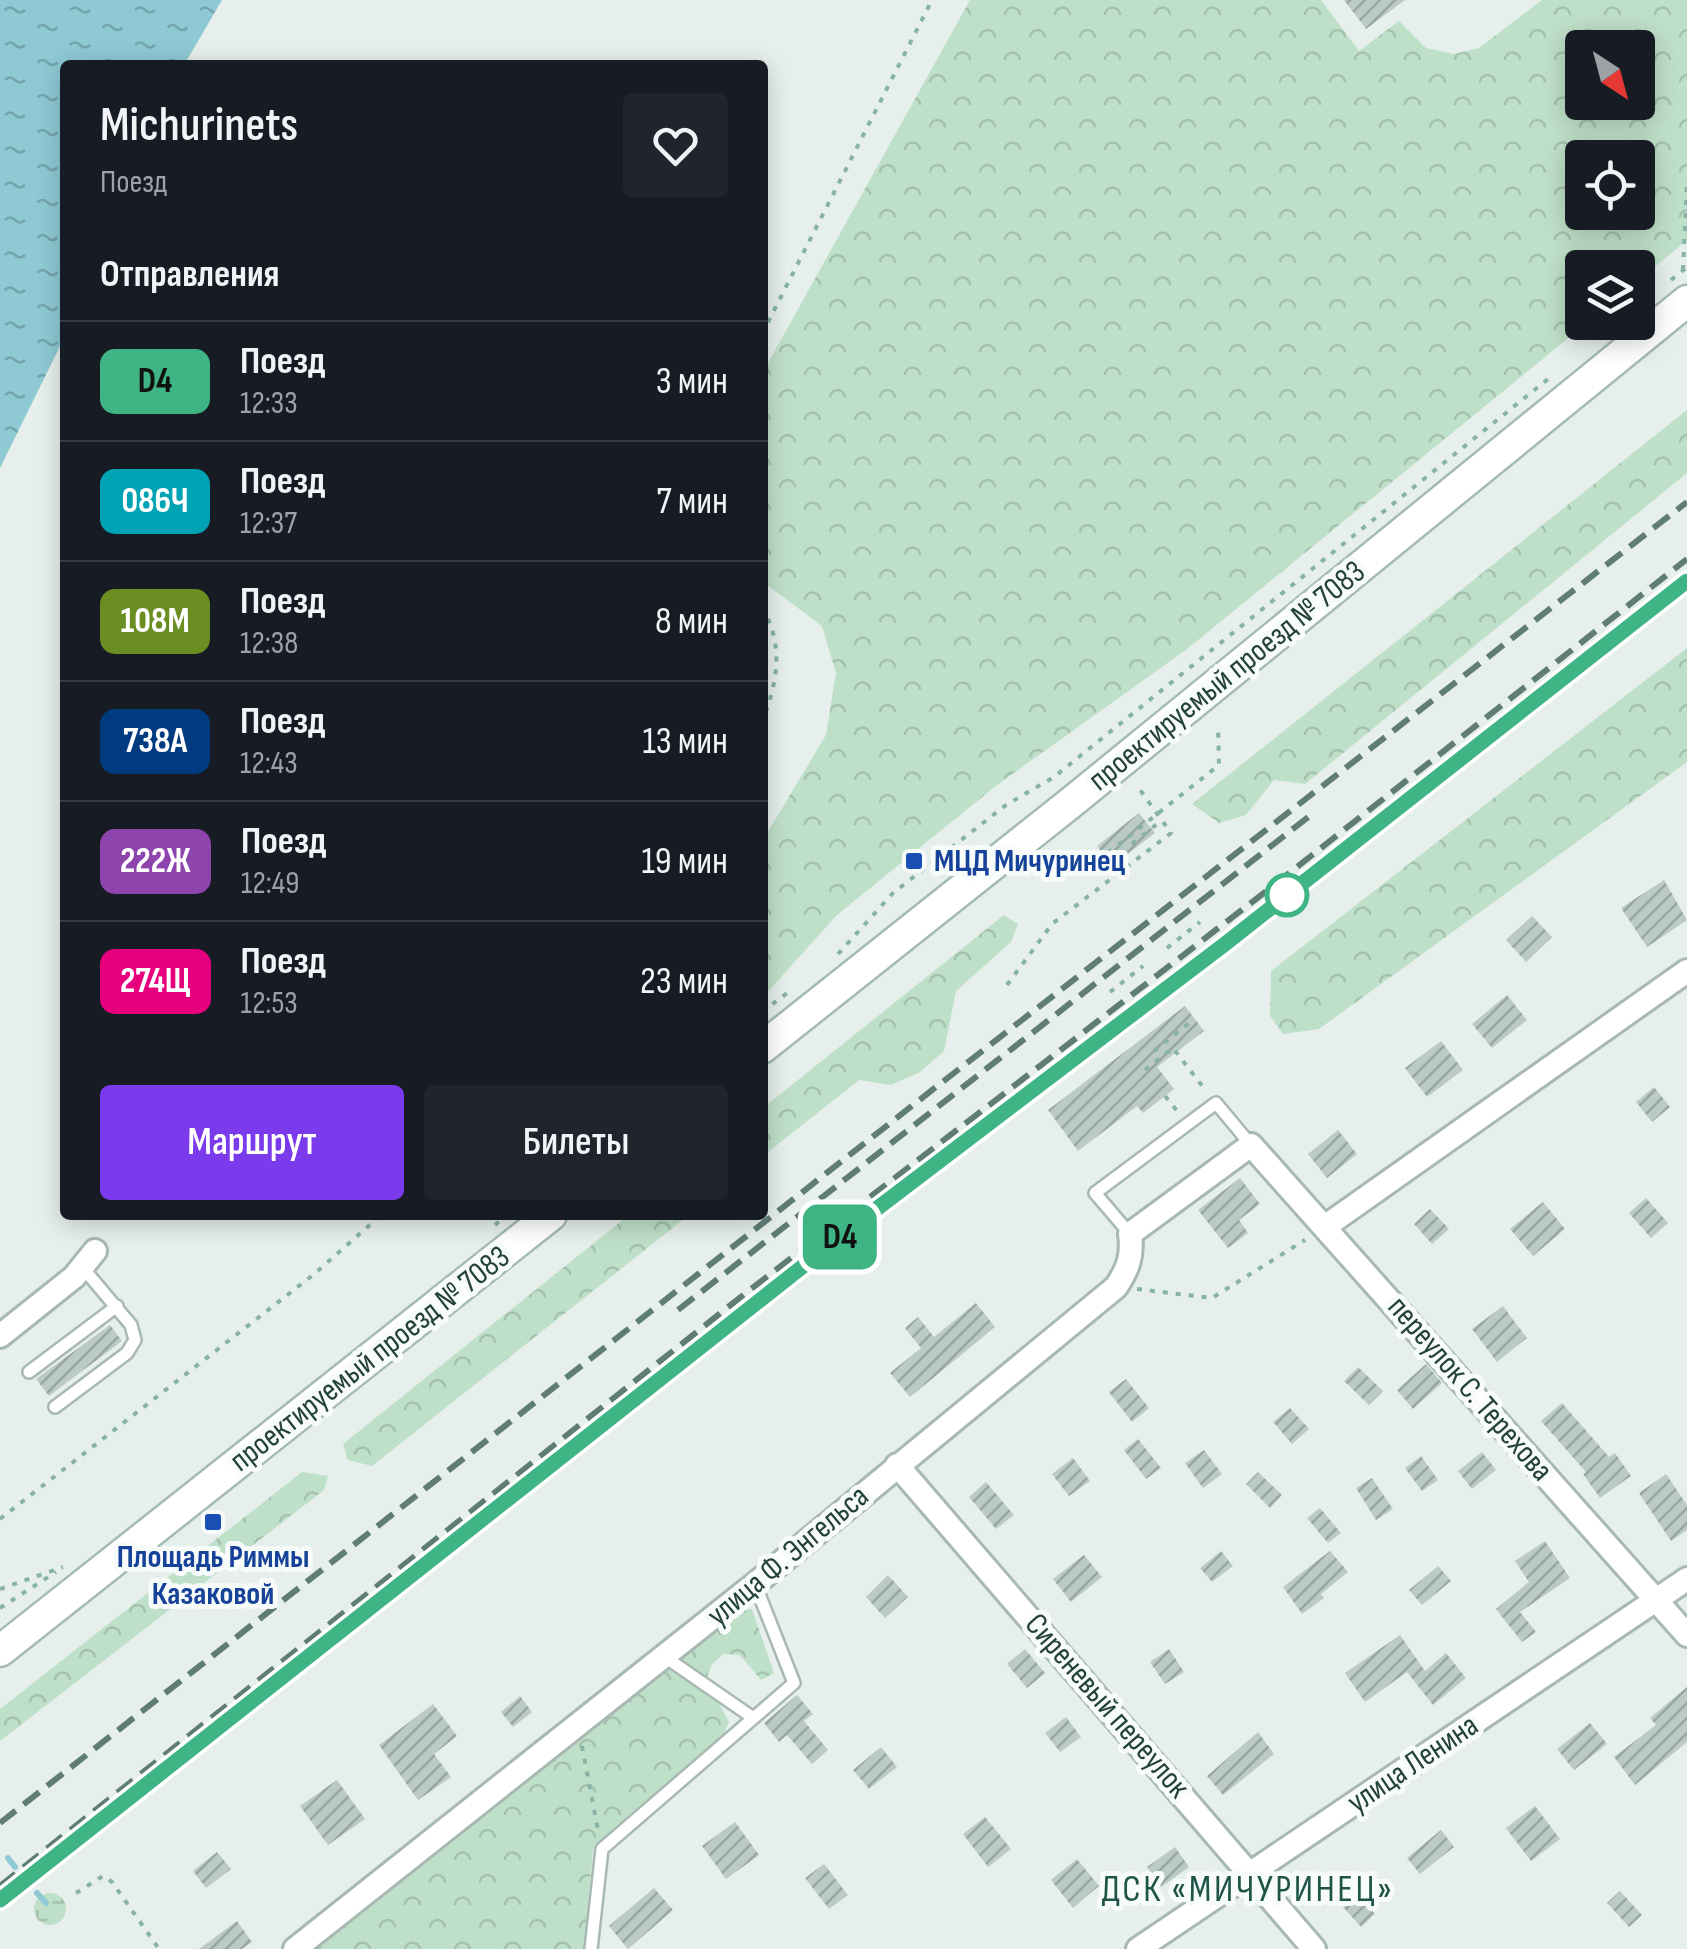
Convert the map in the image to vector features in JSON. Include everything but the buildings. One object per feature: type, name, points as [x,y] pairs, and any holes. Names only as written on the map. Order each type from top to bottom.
[{"type":"main road","name":"проектируемый проезд № 7083","points":[[768,1043],[1074,802],[1685,285]]},
{"type":"main road","name":"проектируемый проезд № 7083","points":[[0,1651],[545,1220]]},
{"type":"street","points":[[1326,1226],[1687,970]]},
{"type":"street","points":[[1116,1286],[1127,1270],[1132,1250],[1130,1234],[1250,1145]]},
{"type":"street","name":"переулок С. Терехова","points":[[1250,1145],[1687,1635]]},
{"type":"street","points":[[0,1336],[89,1260]]},
{"type":"street","name":"улица Ф. Энгельса","points":[[295,1949],[578,1727],[1116,1286]]},
{"type":"street","name":"Сиреневый переулок","points":[[897,1466],[1314,1949]]},
{"type":"street","name":"улица Ленина","points":[[1138,1949],[1687,1579]]},
{"type":"lane","points":[[1130,1234],[1095,1192],[1216,1103],[1250,1145]]},
{"type":"lane","points":[[55,1408],[133,1346],[134,1332],[89,1260]]},
{"type":"lane","points":[[29,1372],[117,1306]]},
{"type":"lane","points":[[591,1949],[602,1849],[794,1683],[755,1584]]},
{"type":"lane","points":[[664,1656],[752,1717]]},
{"type":"path","points":[[768,322],[932,0]]},
{"type":"path","points":[[1685,285],[1687,183]]},
{"type":"path","points":[[834,958],[893,893],[1006,805],[1054,777],[1557,372]]},
{"type":"path","points":[[768,617],[778,681],[768,707]]},
{"type":"path","points":[[1108,853],[1219,765],[1218,725]]},
{"type":"path","points":[[1007,985],[1052,924],[1171,832],[1138,788]]},
{"type":"path","points":[[1132,844],[1162,820]]},
{"type":"path","points":[[1167,948],[1200,922]]},
{"type":"path","points":[[1110,992],[1143,966]]},
{"type":"path","points":[[768,1007],[791,990]]},
{"type":"path","points":[[1154,1051],[1189,1023]]},
{"type":"path","points":[[1144,1070],[1172,1048]]},
{"type":"path","points":[[0,1519],[313,1275],[375,1220]]},
{"type":"path","points":[[1116,1286],[1212,1298],[1326,1226]]},
{"type":"path","points":[[0,1589],[62,1567],[0,1608]]},
{"type":"path","points":[[578,1727],[602,1849]]},
{"type":"path","points":[[76,1893],[103,1876],[112,1882],[159,1949]]},
{"type":"green space","points":[[970,0],[1321,0],[1359,51],[1399,21],[1426,48],[1454,54],[1479,48],[1542,0],[1687,0],[1687,240],[1655,267],[1655,250],[1565,250],[1566,340],[1187,649],[997,785],[837,915],[768,991],[768,832],[826,735],[836,673],[822,626],[768,586],[768,363]]},
{"type":"green space","points":[[1687,410],[1687,473],[1305,784],[1274,780],[1246,815],[1219,823],[1192,804]]},
{"type":"green space","points":[[1687,648],[1687,762],[1319,1029],[1283,1034],[1270,1016],[1271,971]]},
{"type":"green space","points":[[1004,915],[1018,924],[1011,942],[956,991],[944,1051],[920,1072],[891,1085],[859,1080],[768,1152],[768,1104]]},
{"type":"green space","points":[[623,1220],[683,1220],[372,1466],[348,1460],[343,1444]]},
{"type":"green space","points":[[302,1472],[328,1476],[324,1490],[0,1741],[0,1709]]},
{"type":"green space","points":[[739,1609],[752,1609],[774,1673],[761,1680],[740,1655],[724,1654],[712,1664],[706,1680],[729,1722],[722,1738],[593,1849],[584,1949],[314,1949]]},
{"type":"green space","points":[[50,1893],[61,1898],[66,1909],[61,1920],[50,1925],[39,1920],[34,1909],[39,1898]]},
{"type":"water","points":[[0,0],[222,0],[187,60],[60,60],[60,346],[0,468]]},
{"type":"waterway","points":[[8,1858],[15,1867]]},
{"type":"waterway","points":[[37,1893],[46,1903]]},
{"type":"railway","points":[[768,1219],[1687,502]]},
{"type":"railway","points":[[0,1886],[742,1296],[1278,882],[1687,559]]},
{"type":"railway","points":[[960,1147],[1687,581]]},
{"type":"railway","points":[[678,1310],[1316,811]]},
{"type":"railway","points":[[0,1823],[767,1220]]},
{"type":"train","name":"D4","points":[[0,1900],[854,1226],[1225,944],[1687,581]]},
{"type":"place","name":"МЦД Мичуринец","points":[[914,861]]},
{"type":"place","name":"Площадь Риммы Казаковой","points":[[213,1522]]},
{"type":"district","name":"ДСК «МИЧУРИНЕЦ»","points":[[1248,1889]]}]
